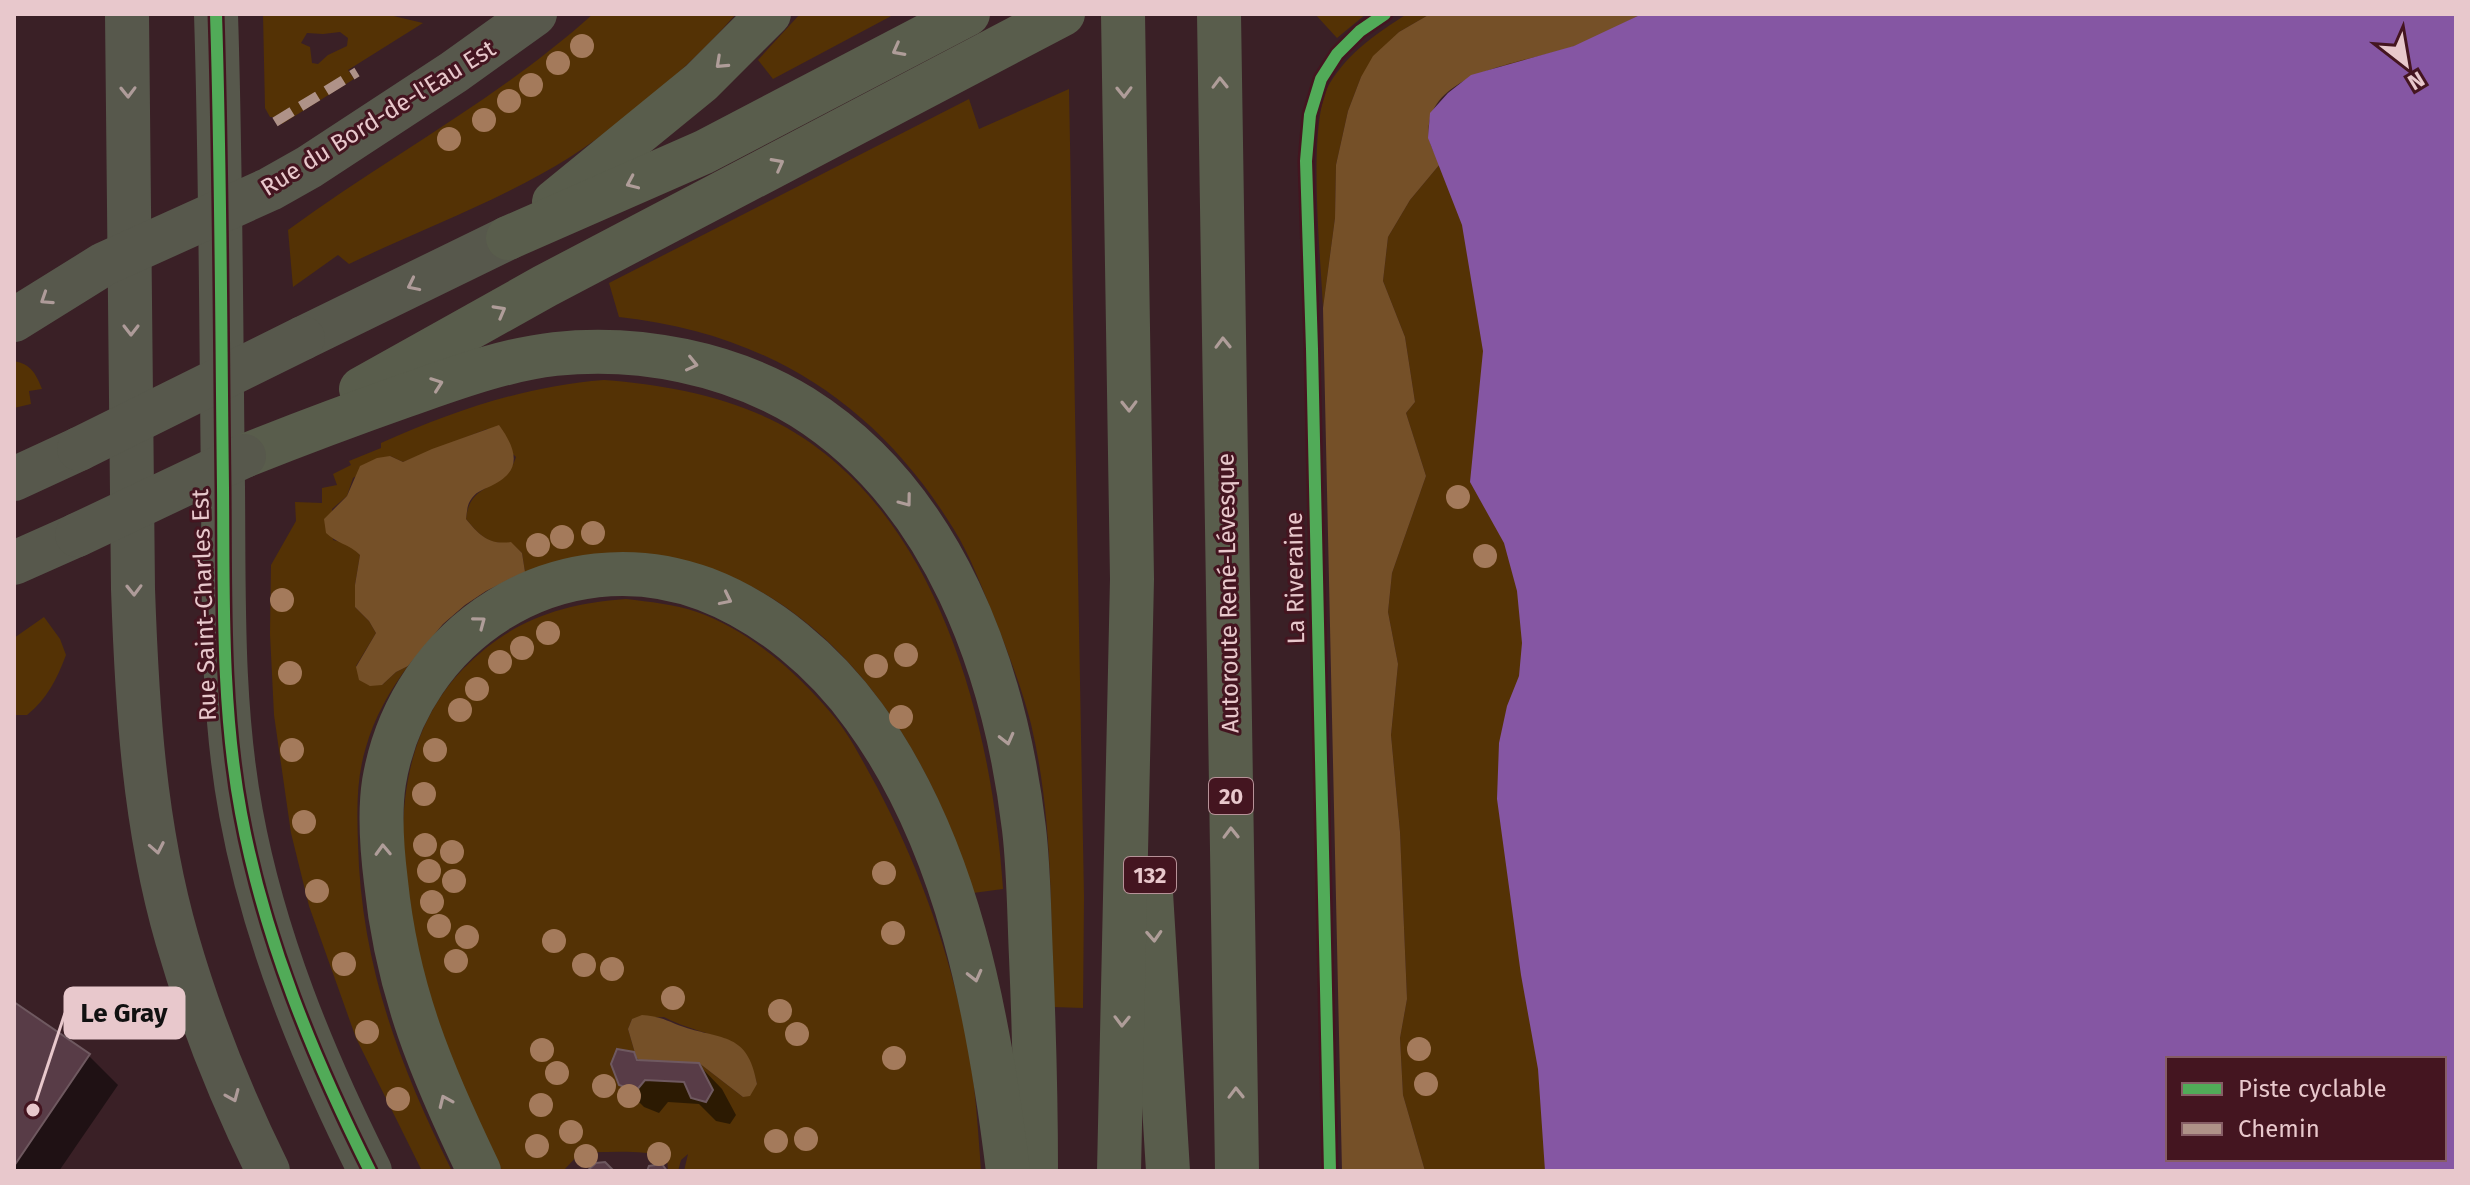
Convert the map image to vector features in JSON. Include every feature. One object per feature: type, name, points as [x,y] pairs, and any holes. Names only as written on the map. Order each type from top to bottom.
[{"type":"highway","points":[[508,238],[690,91],[769,14]]},
{"type":"highway","points":[[508,238],[704,152],[968,14]]},
{"type":"highway","points":[[244,456],[311,423],[545,286],[1063,14]]},
{"type":"highway","points":[[1119,1171],[1132,579],[1123,14]]},
{"type":"highway","name":"Autoroute René-Lévesque","points":[[1219,14],[1237,1171]]},
{"type":"highway","points":[[311,423],[513,362],[554,354],[625,353],[699,365],[777,392],[841,434],[867,456],[915,514],[954,579],[985,657],[1006,736],[1018,787],[1026,864],[1035,1049],[1036,1171]]},
{"type":"highway","points":[[479,1171],[428,1059],[400,971],[383,860],[384,786],[390,755],[414,695],[458,640],[481,620],[539,589],[571,580],[620,575],[653,576],[704,589],[755,614],[810,656],[840,686],[882,744],[917,809],[967,944],[989,1034],[1008,1171]]},
{"type":"highway","name":"132","points":[[1132,579],[1168,1171]]},
{"type":"street","points":[[127,14],[136,657],[143,753],[153,829],[173,924],[189,978],[218,1060],[268,1171]]},
{"type":"street","name":"Rue Saint-Charles Est","points":[[216,14],[224,582],[233,766],[252,864],[278,958],[370,1171]]},
{"type":"street","name":"Rue du Bord-de-l'Eau Est","points":[[14,320],[74,281],[128,252],[270,189],[319,161],[464,66],[535,14]]},
{"type":"street","points":[[14,479],[508,238]]},
{"type":"street","points":[[14,563],[244,456]]},
{"type":"shaded area","points":[[263,14],[385,14],[423,23],[348,70],[354,79],[282,124],[279,117],[270,117],[265,108]],"holes":[[[340,32],[348,38],[347,46],[318,64],[312,63],[310,47],[301,43],[307,33]]]},
{"type":"shaded area","points":[[593,14],[736,14],[646,101],[568,158],[496,198],[349,264],[338,255],[293,287],[288,230],[482,100]]},
{"type":"shaded area","points":[[800,14],[895,14],[773,79],[758,60]]},
{"type":"shaded area","points":[[1315,14],[1366,14],[1337,38]]},
{"type":"shaded area","points":[[1407,14],[1430,14],[1399,32],[1361,77],[1348,111],[1336,165],[1335,218],[1323,308],[1317,158],[1323,102],[1330,83],[1346,62],[1374,36]]},
{"type":"shaded area","points":[[1430,14],[1642,14],[1575,46],[1483,72],[1443,96],[1432,114],[1429,136],[1440,164],[1410,200],[1388,237],[1383,281],[1405,337],[1415,402],[1406,413],[1426,476],[1392,573],[1388,612],[1398,664],[1391,735],[1400,832],[1407,999],[1400,1038],[1403,1095],[1425,1171],[1342,1171],[1323,308],[1335,218],[1336,165],[1348,111],[1373,56],[1399,32]]},
{"type":"shaded area","points":[[1642,14],[2063,14],[1628,1171],[1425,1171],[1403,1095],[1400,1038],[1407,999],[1400,832],[1391,735],[1398,664],[1388,612],[1392,573],[1426,476],[1406,413],[1415,402],[1405,337],[1383,281],[1388,237],[1410,200],[1440,164],[1503,65],[1574,46]]},
{"type":"shaded area","points":[[1642,14],[2456,14],[2456,1171],[1545,1171],[1538,1069],[1521,975],[1497,799],[1499,743],[1507,706],[1519,676],[1522,643],[1517,591],[1504,543],[1470,482],[1483,351],[1462,225],[1428,138],[1430,113],[1448,93],[1471,75],[1574,46]]},
{"type":"shaded area","points":[[1069,89],[1084,897],[1083,1008],[1053,1007],[1047,829],[1031,724],[996,622],[953,528],[923,484],[889,445],[852,411],[812,382],[769,358],[722,339],[619,317],[609,283],[969,99],[979,129]]},
{"type":"shaded area","points":[[14,361],[32,370],[42,389],[29,391],[31,404],[14,408]]},
{"type":"shaded area","points":[[604,380],[692,393],[720,400],[774,421],[824,453],[867,493],[903,541],[932,594],[956,651],[975,711],[988,771],[1003,889],[973,893],[955,839],[931,785],[902,733],[868,685],[828,642],[783,605],[732,577],[665,557],[574,563],[525,572],[522,553],[511,543],[486,538],[466,519],[474,498],[504,476],[516,457],[487,429],[403,462],[390,456],[353,478],[347,496],[332,509],[333,540],[349,544],[360,555],[355,607],[376,633],[356,666],[382,685],[408,666],[373,725],[363,759],[357,807],[361,888],[375,972],[386,1013],[415,1092],[452,1171],[422,1171],[356,1038],[309,906],[291,833],[274,715],[271,565],[296,521],[295,502],[322,503],[322,488],[337,485],[333,474],[351,465],[349,461],[381,448],[381,443],[435,420],[518,394]]},
{"type":"shaded area","points":[[499,425],[513,451],[512,467],[501,480],[474,495],[468,505],[466,519],[486,538],[511,542],[522,553],[525,572],[465,605],[443,624],[408,666],[382,685],[370,686],[359,680],[356,667],[376,633],[355,607],[360,555],[326,533],[324,519],[347,496],[360,466],[390,456],[403,462]]},
{"type":"shaded area","points":[[626,599],[662,604],[717,620],[755,643],[790,671],[822,703],[847,735],[877,787],[911,858],[939,932],[968,1047],[981,1171],[684,1171],[688,1154],[681,1160],[678,1171],[668,1171],[667,1157],[646,1153],[581,1152],[563,1171],[502,1171],[459,1079],[422,968],[410,916],[404,862],[404,809],[413,758],[432,711],[463,669],[481,652],[518,627],[557,611]],"holes":[[[664,1017],[733,1046],[752,1067],[757,1084],[743,1097],[699,1063],[637,1060],[628,1029],[632,1019]]]},
{"type":"shaded area","points":[[44,617],[60,639],[66,655],[55,680],[40,702],[27,715],[14,715],[14,638]]},
{"type":"shaded area","points":[[642,1015],[721,1037],[740,1047],[753,1067],[757,1084],[750,1096],[743,1097],[699,1063],[637,1060],[628,1029],[632,1019]]},
{"type":"building","points":[[14,1002],[90,1054],[14,1166]]},
{"type":"building","points":[[617,1049],[634,1052],[637,1060],[699,1063],[713,1090],[706,1102],[691,1098],[684,1082],[645,1080],[636,1091],[619,1085],[611,1064]]},
{"type":"building","points":[[605,1162],[614,1171],[587,1171],[596,1163]]},
{"type":"building","points":[[662,1164],[667,1171],[647,1171],[649,1166]]},
{"type":"marked path","points":[[275,122],[357,72]]},
{"type":"cycle path","points":[[216,14],[224,609],[227,691],[235,773],[251,860],[277,951],[310,1041],[370,1171]]},
{"type":"cycle path","name":"La Riveraine","points":[[1330,1171],[1306,161],[1310,115],[1321,79],[1337,54],[1360,31],[1385,14]]},
{"type":"place","name":"Le Gray","points":[[33,1110]]}]
